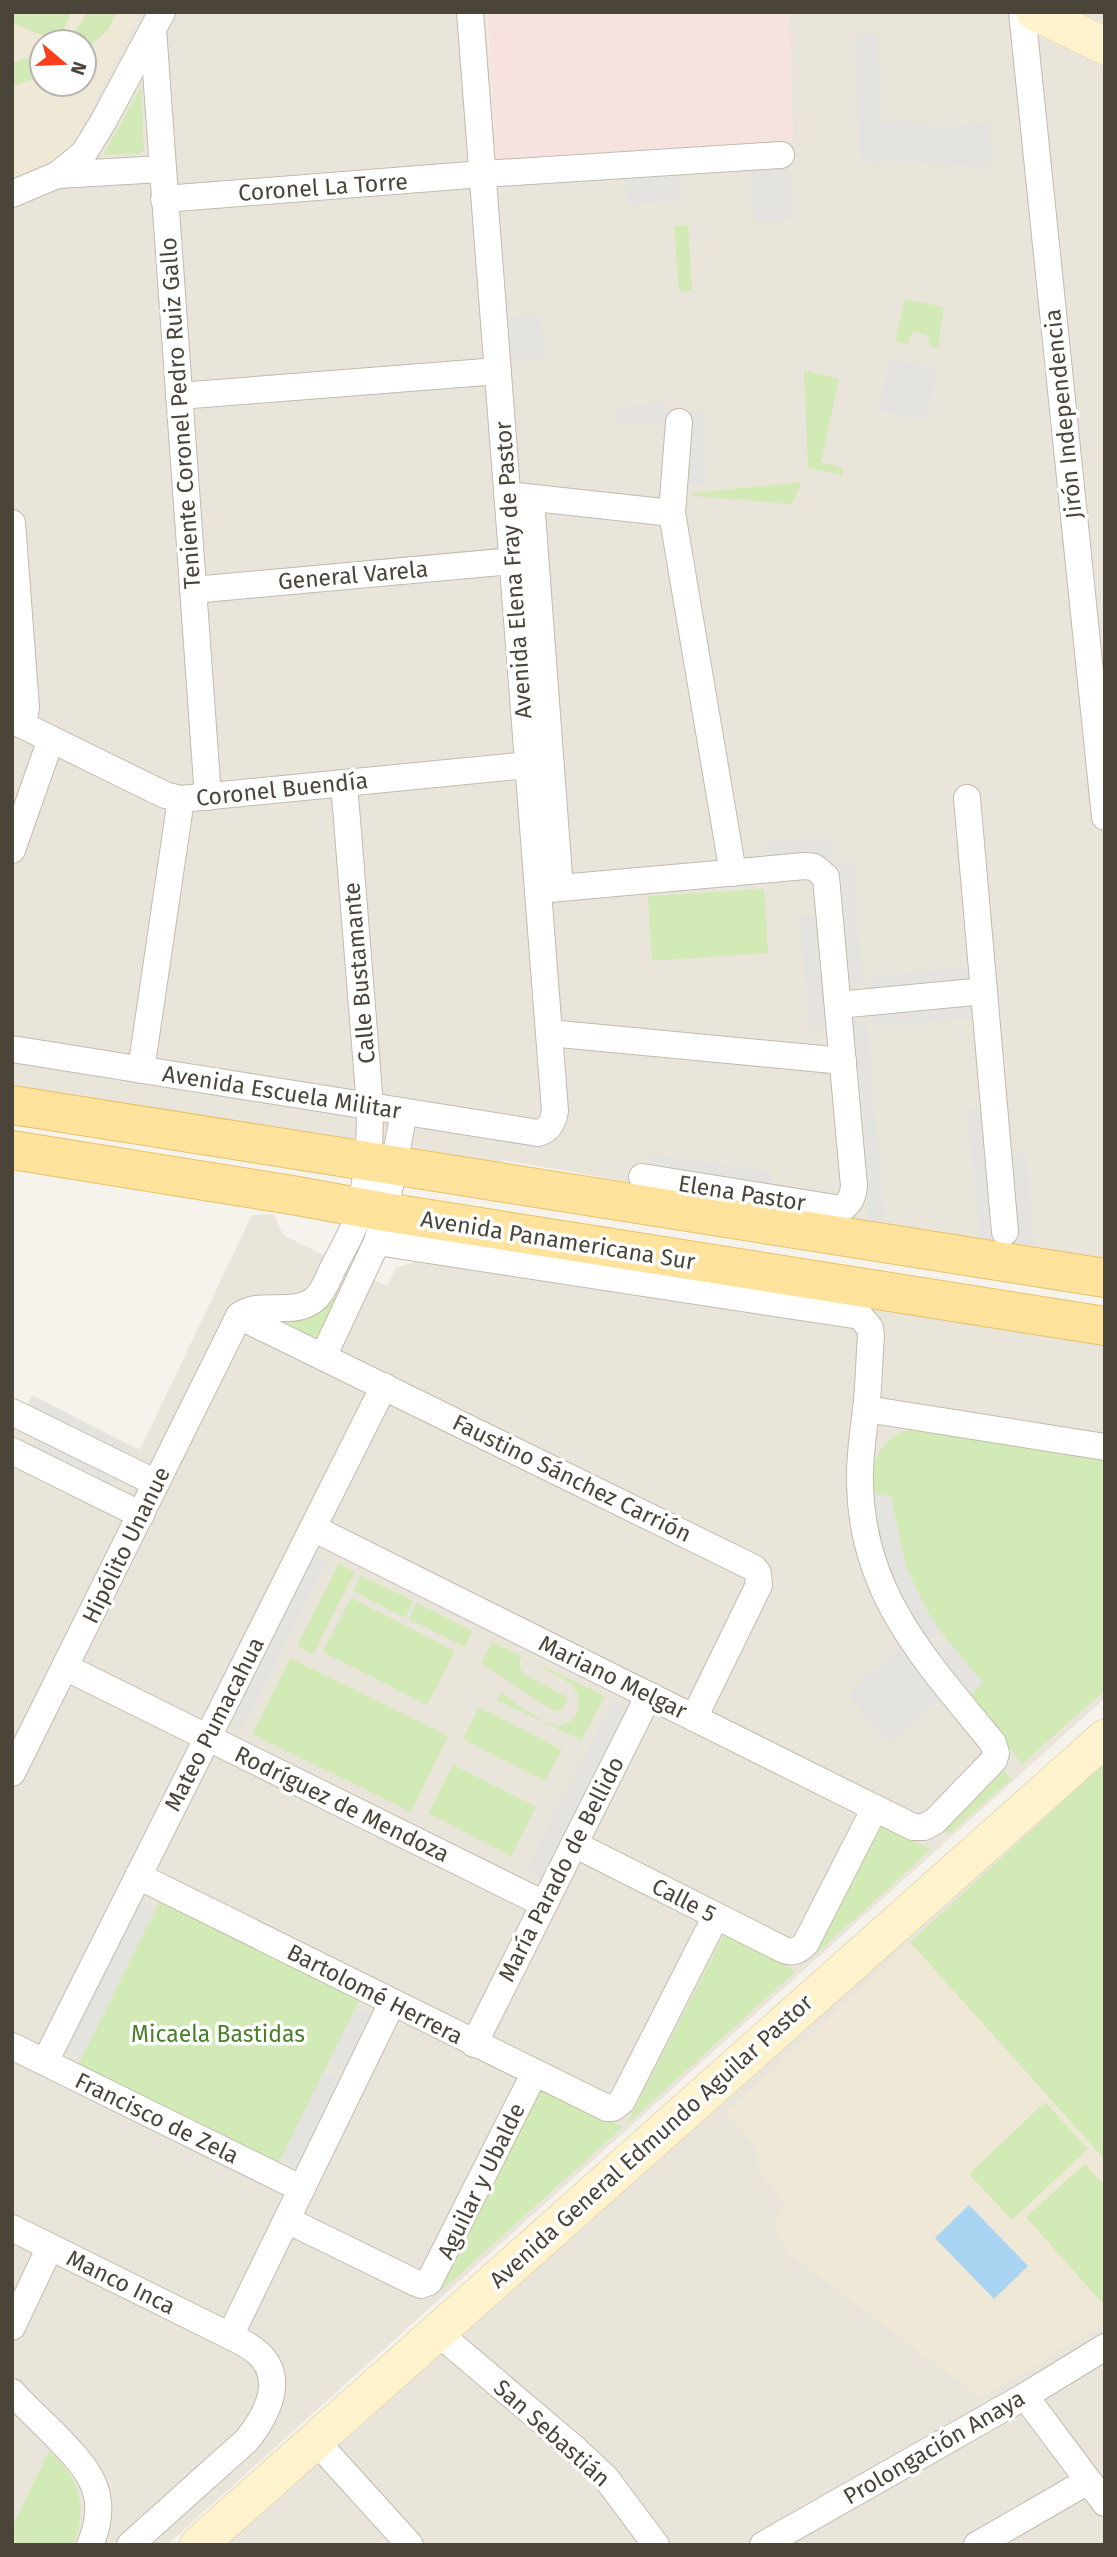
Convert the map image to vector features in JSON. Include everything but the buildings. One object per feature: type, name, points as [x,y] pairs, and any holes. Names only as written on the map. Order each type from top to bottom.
[{"type":"main road","name":"Avenida Panamericana Sur","points":[[12,1105],[1105,1278]]},
{"type":"main road","name":"Avenida Panamericana Sur","points":[[12,1150],[278,1192],[374,1221],[1105,1326]]},
{"type":"street","name":"Avenida Elena Fray de Pastor","points":[[470,12],[528,765],[548,883],[549,1033],[555,1111],[550,1126]]},
{"type":"street","name":"Jirón Independencia","points":[[1022,12],[1097,670],[1105,817]]},
{"type":"street","points":[[1035,12],[1105,46]]},
{"type":"street","points":[[1094,12],[1105,18]]},
{"type":"street","points":[[12,194],[57,175],[79,159],[94,138],[157,21]]},
{"type":"street","name":"Teniente Coronel Pedro Ruiz Gallo","points":[[157,21],[162,169],[208,797]]},
{"type":"street","name":"Coronel La Torre","points":[[164,199],[482,174],[781,155]]},
{"type":"street","points":[[57,175],[162,169]]},
{"type":"street","points":[[179,396],[498,371]]},
{"type":"street","points":[[679,422],[672,513],[733,873]]},
{"type":"street","points":[[508,495],[672,513]]},
{"type":"street","points":[[532,514],[548,883],[733,873],[805,866],[821,871],[827,884],[843,1061],[549,1033]]},
{"type":"street","points":[[12,523],[26,707],[17,722]]},
{"type":"street","name":"General Varela","points":[[193,590],[512,561]]},
{"type":"street","name":"Coronel Buendía","points":[[17,722],[164,795],[181,799],[528,765]]},
{"type":"street","points":[[12,850],[51,739]]},
{"type":"street","name":"Calle Bustamante","points":[[344,783],[370,1106],[381,1165]]},
{"type":"street","points":[[967,798],[1006,1232]]},
{"type":"street","points":[[141,1070],[181,799]]},
{"type":"street","points":[[838,1005],[984,991]]},
{"type":"street","name":"Avenida Escuela Militar","points":[[12,1049],[538,1133],[550,1126]]},
{"type":"street","name":"Elena Pastor","points":[[642,1177],[841,1209],[853,1196],[854,1186],[843,1061]]},
{"type":"street","points":[[323,1357],[374,1221],[381,1165],[404,1112]]},
{"type":"street","points":[[239,1316],[258,1309],[298,1307],[315,1299],[324,1287],[349,1237],[374,1221],[860,1316],[870,1328],[871,1336],[866,1409],[1105,1447]]},
{"type":"street","name":"Faustino Sánchez Carrión","points":[[239,1316],[754,1568],[758,1573],[759,1585],[694,1718]]},
{"type":"street","name":"Hipólito Unanue","points":[[12,1773],[239,1316]]},
{"type":"street","name":"Mateo Pumacahua","points":[[45,2062],[384,1386]]},
{"type":"street","name":"Mariano Melgar","points":[[313,1528],[875,1808],[913,1826],[924,1827],[935,1821],[991,1765],[996,1753],[993,1743],[932,1668],[903,1627],[877,1579],[863,1519],[860,1487],[860,1457],[866,1409]]},
{"type":"street","points":[[141,1515],[16,1452],[24,1418],[156,1483]]},
{"type":"street","name":"Rodríguez de Mendoza","points":[[65,1667],[544,1905]]},
{"type":"street","name":"María Parado de Bellido","points":[[474,2044],[649,1695]]},
{"type":"street","name":"Avenida General Edmundo Aguilar Pastor","points":[[198,2545],[1105,1738]]},
{"type":"street","name":"Calle 5","points":[[574,1844],[786,1951],[796,1951],[806,1943],[875,1808]]},
{"type":"street","name":"Bartolomé Herrera","points":[[138,1876],[534,2074],[601,2106],[613,2108],[622,2101],[716,1916]]},
{"type":"street","points":[[230,2336],[393,2003]]},
{"type":"street","name":"Francisco de Zela","points":[[12,2046],[302,2189]]},
{"type":"street","name":"Aguilar y Ubalde","points":[[287,2220],[416,2283],[425,2284],[433,2279],[534,2074]]},
{"type":"street","name":"Manco Inca","points":[[12,2228],[253,2348],[268,2365],[272,2389],[264,2416],[247,2440],[130,2545]]},
{"type":"street","points":[[12,2327],[50,2247]]},
{"type":"street","name":"San Sebastián","points":[[437,2332],[590,2463],[628,2505],[656,2545]]},
{"type":"street","name":"Prolongación Anaya","points":[[763,2545],[1025,2396],[1105,2347]]},
{"type":"street","points":[[12,2392],[89,2472],[98,2501],[96,2528],[90,2545]]},
{"type":"street","points":[[981,2544],[1098,2489],[1025,2396]]},
{"type":"street","points":[[315,2440],[410,2545]]},
{"type":"shaded area","points":[[12,12],[140,12],[98,94],[98,28],[28,28],[28,98],[96,98],[72,145],[56,162],[12,183]]},
{"type":"shaded area","points":[[140,12],[486,12],[496,162],[793,141],[789,12],[1105,12],[1105,1266],[504,1160],[490,1171],[12,1094],[12,183],[65,153],[72,145]]},
{"type":"shaded area","points":[[487,12],[789,12],[793,141],[496,162]]},
{"type":"shaded area","points":[[877,35],[881,122],[912,121],[936,128],[990,122],[991,155],[988,167],[881,160],[880,164],[861,161],[854,36]]},
{"type":"shaded area","points":[[790,165],[794,219],[755,221],[751,168]]},
{"type":"shaded area","points":[[680,170],[682,201],[628,204],[625,173]]},
{"type":"shaded area","points":[[540,315],[544,359],[511,362],[507,318]]},
{"type":"shaded area","points":[[889,359],[937,368],[926,420],[879,410]]},
{"type":"shaded area","points":[[666,403],[664,425],[617,423],[617,407]]},
{"type":"shaded area","points":[[702,411],[707,484],[682,488],[687,412]]},
{"type":"shaded area","points":[[831,837],[833,858],[768,860],[766,842]]},
{"type":"shaded area","points":[[837,862],[853,864],[863,985],[848,987]]},
{"type":"shaded area","points":[[819,914],[828,1027],[809,1028],[800,915]]},
{"type":"shaded area","points":[[967,968],[968,983],[871,992],[870,976]]},
{"type":"shaded area","points":[[970,1003],[972,1018],[875,1026],[873,1011]]},
{"type":"shaded area","points":[[866,1019],[885,1223],[869,1220],[850,1020]]},
{"type":"shaded area","points":[[983,1108],[998,1243],[981,1240],[967,1110]]},
{"type":"shaded area","points":[[1026,1153],[1033,1250],[1015,1247],[1008,1154]]},
{"type":"shaded area","points":[[649,1154],[773,1172],[770,1192],[647,1173]]},
{"type":"shaded area","points":[[274,1214],[283,1235],[387,1286],[396,1268],[417,1261],[424,1234],[1105,1338],[1105,1698],[167,2545],[12,2545],[12,1434],[32,1395],[140,1450],[252,1215]]},
{"type":"shaded area","points":[[36,1398],[128,1446],[133,1463],[30,1410]]},
{"type":"shaded area","points":[[51,1440],[126,1477],[104,1485],[38,1453],[35,1445]]},
{"type":"shaded area","points":[[871,1492],[891,1497],[906,1567],[940,1631],[925,1642],[888,1571]]},
{"type":"shaded area","points":[[311,1551],[328,1560],[243,1729],[227,1721]]},
{"type":"shaded area","points":[[948,1640],[983,1683],[968,1697],[933,1652]]},
{"type":"shaded area","points":[[902,1647],[944,1695],[889,1743],[848,1695]]},
{"type":"shaded area","points":[[614,1700],[631,1709],[543,1880],[527,1871]]},
{"type":"shaded area","points":[[1105,1734],[1105,2545],[200,2545]]},
{"type":"shaded area","points":[[138,1899],[155,1909],[81,2059],[62,2050]]},
{"type":"shaded area","points":[[910,1942],[1105,2160],[1105,2323],[981,2398],[788,2253],[774,2223],[786,2204],[757,2169],[758,2149],[725,2114]]},
{"type":"shaded area","points":[[356,2008],[372,2016],[345,2071],[328,2063]]},
{"type":"shaded area","points":[[324,2071],[341,2080],[297,2167],[281,2159]]},
{"type":"green space","points":[[12,12],[71,12],[65,28],[28,29],[12,23]]},
{"type":"green space","points":[[88,12],[117,12],[109,28],[98,39],[98,28],[78,28]]},
{"type":"green space","points":[[28,58],[28,81],[12,86],[12,63]]},
{"type":"green space","points":[[141,87],[144,150],[138,154],[103,155]]},
{"type":"green space","points":[[688,225],[692,290],[679,292],[674,226]]},
{"type":"green space","points":[[905,299],[944,307],[938,348],[929,346],[929,336],[913,331],[907,344],[895,341]]},
{"type":"green space","points":[[804,370],[839,379],[821,462],[843,468],[842,475],[808,468]]},
{"type":"green space","points":[[802,482],[792,504],[693,496],[693,493]]},
{"type":"green space","points":[[764,889],[768,953],[652,961],[648,896]]},
{"type":"green space","points":[[332,1291],[343,1295],[317,1340],[274,1320]]},
{"type":"green space","points":[[908,1430],[1105,1459],[1105,1690],[1022,1764],[968,1697],[983,1683],[938,1628],[912,1582],[897,1532],[891,1497],[871,1492],[878,1454],[889,1440]]},
{"type":"green space","points":[[339,1563],[355,1572],[313,1654],[297,1646]]},
{"type":"green space","points":[[361,1576],[413,1601],[405,1618],[353,1591]]},
{"type":"green space","points":[[351,1598],[455,1651],[427,1705],[323,1652]]},
{"type":"green space","points":[[417,1603],[472,1631],[465,1647],[409,1619]]},
{"type":"green space","points":[[492,1642],[522,1656],[519,1663],[522,1673],[565,1696],[567,1701],[563,1709],[554,1711],[481,1663]]},
{"type":"green space","points":[[290,1658],[448,1736],[411,1812],[252,1734]]},
{"type":"green space","points":[[545,1667],[605,1696],[581,1740],[497,1700],[501,1693],[548,1723],[568,1723],[576,1713],[577,1693],[570,1684],[544,1669]]},
{"type":"green space","points":[[479,1707],[562,1750],[545,1781],[463,1739]]},
{"type":"green space","points":[[1105,1763],[1105,2160],[910,1942]]},
{"type":"green space","points":[[453,1765],[536,1807],[511,1856],[428,1813]]},
{"type":"green space","points":[[1004,1771],[1011,1779],[949,1834],[944,1828]]},
{"type":"green space","points":[[880,1826],[931,1849],[815,1955]]},
{"type":"green space","name":"Micaela Bastidas","points":[[160,1900],[360,1999],[276,2168],[76,2069]]},
{"type":"green space","points":[[724,1935],[796,1971],[626,2125]]},
{"type":"green space","points":[[537,2087],[623,2127],[441,2291]]},
{"type":"green space","points":[[1045,2102],[1088,2149],[1012,2220],[969,2174]]},
{"type":"green space","points":[[1085,2164],[1105,2186],[1105,2306],[1026,2217]]},
{"type":"green space","points":[[49,2451],[68,2472],[78,2493],[80,2516],[74,2544],[12,2544],[12,2527]]},
{"type":"water","points":[[969,2205],[1028,2266],[994,2299],[935,2238]]}]
